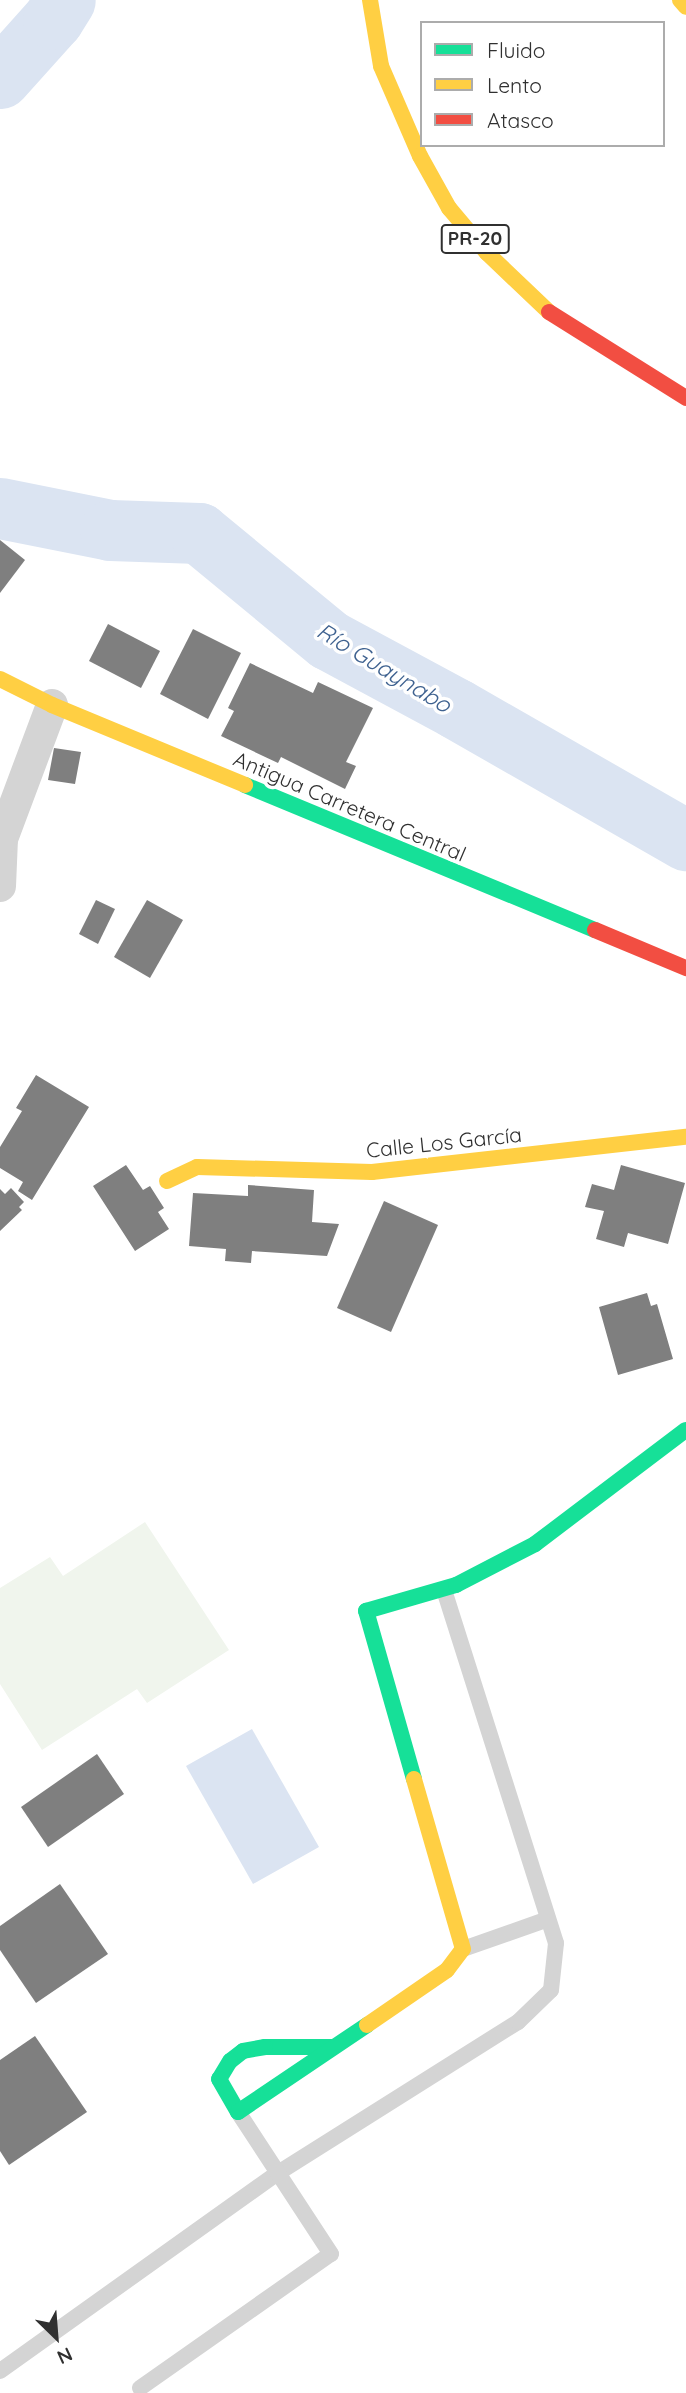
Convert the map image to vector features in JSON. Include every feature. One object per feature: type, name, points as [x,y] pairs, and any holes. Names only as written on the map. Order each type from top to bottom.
[{"type":"main road","name":"PR-20","points":[[370,0],[381,66],[419,156],[449,208],[487,253],[555,317],[686,398]]},
{"type":"main road","points":[[680,0],[686,7]]},
{"type":"main road","name":"Antigua Carretera Central","points":[[0,678],[52,705],[686,968]]},
{"type":"main road","name":"Calle Los García","points":[[167,1181],[197,1167],[372,1172],[686,1137]]},
{"type":"main road","points":[[333,2047],[265,2047],[243,2051],[230,2061],[219,2079],[225,2094],[238,2112],[447,1970],[463,1949],[366,1611],[444,1589],[535,1544],[686,1430]]},
{"type":"street","points":[[0,886],[2,839],[52,705]]},
{"type":"lane","points":[[0,2371],[278,2173],[517,2022],[551,1990],[556,1943],[444,1589]]},
{"type":"lane","points":[[463,1949],[548,1919]]},
{"type":"lane","points":[[140,2388],[331,2254],[238,2112]]},
{"type":"shaded area","points":[[145,1522],[229,1650],[147,1703],[137,1689],[42,1750],[0,1684],[0,1588],[50,1557],[63,1576]]},
{"type":"shaded area","points":[[252,1729],[319,1847],[253,1884],[186,1766]]},
{"type":"building","points":[[0,540],[25,560],[0,593]]},
{"type":"building","points":[[108,624],[160,651],[141,688],[89,661]]},
{"type":"building","points":[[193,629],[241,653],[208,719],[160,694]]},
{"type":"building","points":[[250,663],[313,693],[318,682],[373,708],[346,762],[356,766],[345,789],[281,757],[278,763],[221,736],[234,711],[228,708]]},
{"type":"building","points":[[54,748],[81,752],[75,784],[48,780]]},
{"type":"building","points":[[96,900],[115,909],[98,944],[79,934]]},
{"type":"building","points":[[147,900],[183,920],[150,978],[114,957]]},
{"type":"building","points":[[36,1075],[89,1107],[32,1200],[18,1191],[23,1182],[0,1168],[0,1147],[22,1111],[16,1108]]},
{"type":"building","points":[[126,1165],[143,1190],[150,1186],[164,1208],[158,1212],[169,1229],[135,1251],[93,1186]]},
{"type":"building","points":[[621,1165],[685,1183],[668,1244],[628,1233],[624,1247],[596,1239],[604,1211],[585,1207],[592,1184],[614,1190]]},
{"type":"building","points":[[248,1185],[314,1190],[312,1222],[339,1224],[327,1256],[252,1251],[251,1263],[225,1261],[226,1249],[189,1246],[193,1193],[248,1196]]},
{"type":"building","points":[[11,1188],[24,1202],[19,1207],[22,1210],[0,1231],[0,1189],[5,1194]]},
{"type":"building","points":[[384,1201],[438,1225],[391,1332],[337,1308]]},
{"type":"building","points":[[647,1293],[651,1306],[657,1304],[673,1359],[618,1375],[599,1307]]},
{"type":"building","points":[[97,1754],[124,1794],[48,1847],[21,1807]]},
{"type":"building","points":[[60,1884],[108,1954],[36,2003],[0,1950],[0,1926]]},
{"type":"building","points":[[35,2036],[87,2112],[9,2165],[0,2151],[0,2060]]},
{"type":"waterway","name":"Río Guaynabo","points":[[0,78],[53,19],[65,0]]},
{"type":"waterway","name":"Río Guaynabo","points":[[0,508],[110,530],[199,533],[329,640],[457,709],[686,840]]},
{"type":"traffic: fast","points":[[245,785],[595,930]]},
{"type":"traffic: fast","points":[[414,1779],[366,1611],[456,1585],[535,1544],[686,1430]]},
{"type":"traffic: fast","points":[[333,2047],[265,2047],[243,2051],[230,2061],[219,2079],[238,2112],[367,2025]]},
{"type":"traffic: slow","points":[[370,0],[381,66],[420,156],[449,208],[487,253],[549,312]]},
{"type":"traffic: slow","points":[[680,0],[686,7]]},
{"type":"traffic: slow","points":[[0,679],[52,705],[245,785]]},
{"type":"traffic: slow","points":[[167,1181],[197,1167],[372,1172],[686,1137]]},
{"type":"traffic: slow","points":[[367,2025],[447,1970],[463,1949],[414,1779]]},
{"type":"traffic: jam","points":[[549,312],[686,398]]},
{"type":"traffic: jam","points":[[595,930],[686,968]]}]
